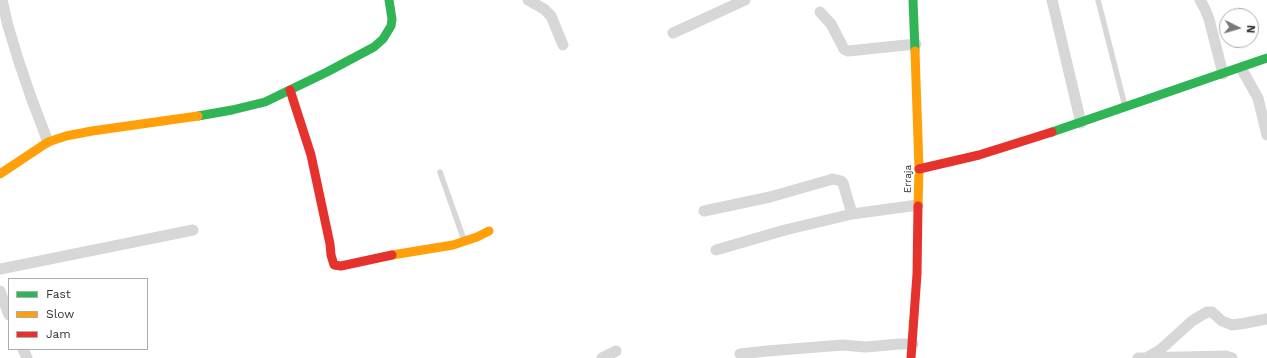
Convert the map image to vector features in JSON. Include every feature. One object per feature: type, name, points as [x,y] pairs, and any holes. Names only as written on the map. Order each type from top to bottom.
[{"type":"street","points":[[2,0],[19,62],[48,142]]},
{"type":"street","points":[[0,174],[48,142],[66,136],[92,131],[176,120],[265,102],[374,47],[383,39],[391,26],[392,19],[389,0]]},
{"type":"street","points":[[528,0],[544,9],[552,16],[563,45]]},
{"type":"street","points":[[673,33],[745,0]]},
{"type":"street","name":"Erraja","points":[[912,358],[917,274],[919,169],[916,44],[913,0]]},
{"type":"street","points":[[1052,0],[1080,123]]},
{"type":"street","points":[[1200,0],[1209,19],[1223,74]]},
{"type":"street","points":[[820,12],[831,24],[844,49],[848,51],[916,44]]},
{"type":"street","points":[[919,169],[979,155],[1080,123],[1267,58]]},
{"type":"street","points":[[1241,68],[1258,98],[1267,135]]},
{"type":"street","points":[[290,90],[311,155],[330,244],[332,263],[334,265],[341,266],[453,245],[465,242],[489,231]]},
{"type":"street","points":[[704,211],[763,199],[833,179],[843,183],[852,214]]},
{"type":"street","points":[[716,250],[785,230],[852,214],[918,205]]},
{"type":"street","points":[[0,269],[193,230]]},
{"type":"street","points":[[0,291],[8,312]]},
{"type":"street","points":[[1143,358],[1160,350],[1192,321],[1207,312],[1212,312],[1222,321],[1232,325],[1267,319]]},
{"type":"street","points":[[740,354],[767,350],[843,345],[866,347],[892,344],[913,344]]},
{"type":"street","points":[[602,358],[616,351]]},
{"type":"street","points":[[1143,358],[1226,356],[1232,358]]},
{"type":"lane","points":[[1098,0],[1125,108]]},
{"type":"lane","points":[[440,172],[465,242]]},
{"type":"traffic: fast","points":[[198,116],[265,102],[374,47],[383,39],[391,26],[392,19],[389,0]]},
{"type":"traffic: fast","points":[[913,0],[915,51]]},
{"type":"traffic: fast","points":[[1052,132],[1267,58]]},
{"type":"traffic: slow","points":[[915,51],[919,169],[918,206]]},
{"type":"traffic: slow","points":[[0,174],[48,142],[66,136],[198,116]]},
{"type":"traffic: slow","points":[[392,255],[453,245],[477,237],[489,231]]},
{"type":"traffic: jam","points":[[290,90],[311,155],[334,265],[341,266],[392,255]]},
{"type":"traffic: jam","points":[[919,169],[979,155],[1052,132]]},
{"type":"traffic: jam","points":[[911,358],[917,274],[918,206]]}]
